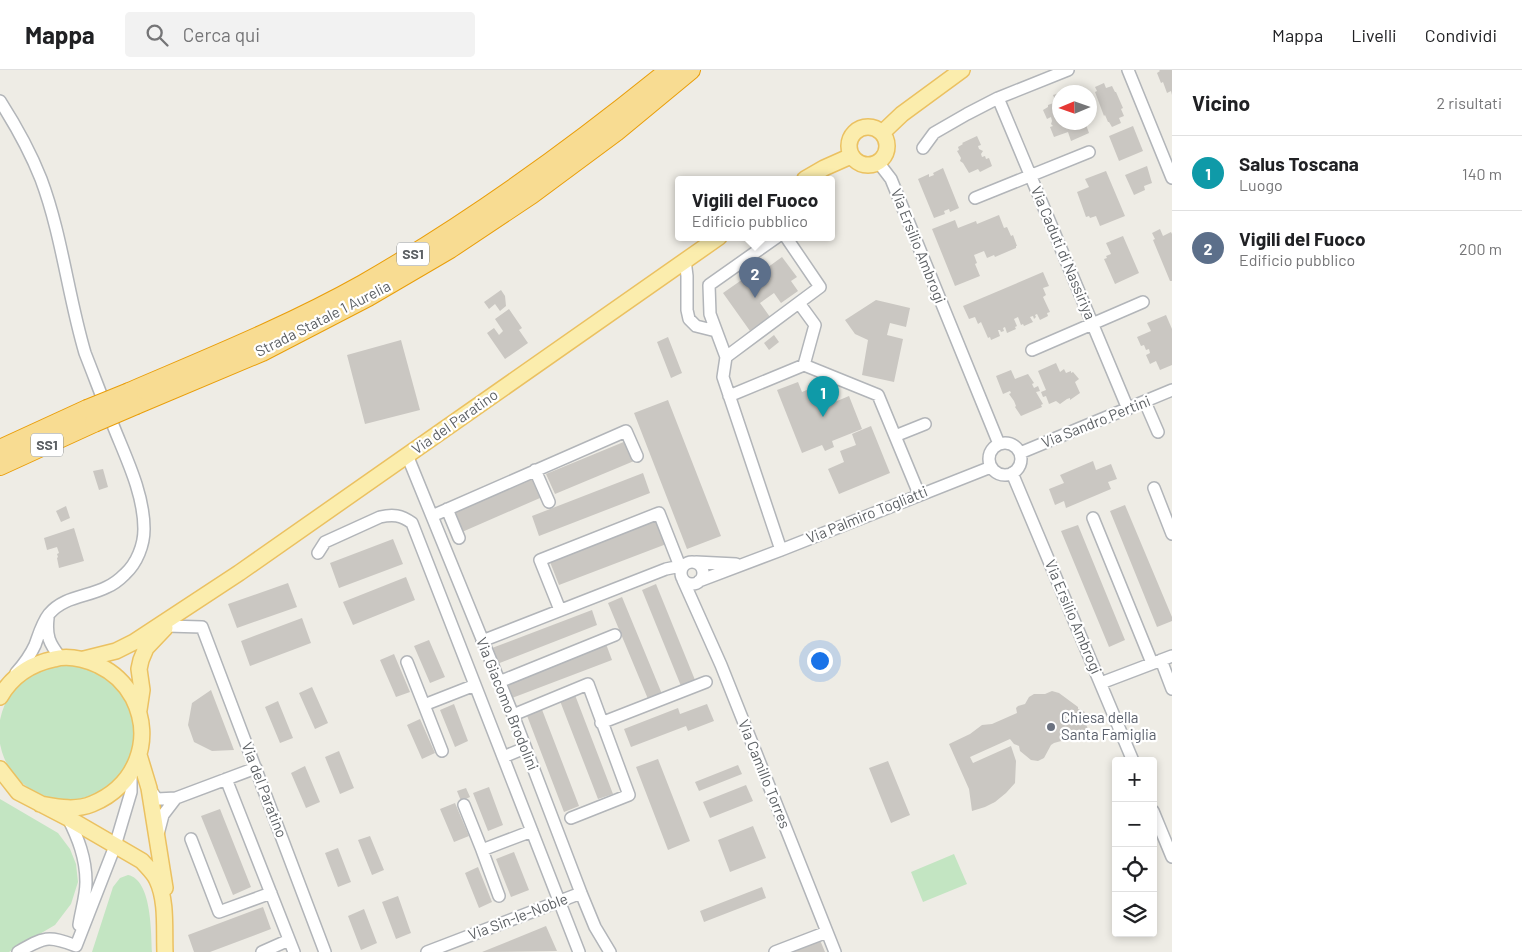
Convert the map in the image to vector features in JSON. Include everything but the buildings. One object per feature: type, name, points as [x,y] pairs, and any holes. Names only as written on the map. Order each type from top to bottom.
[{"type":"highway","name":"Strada Statale 1 Aurelia","points":[[0,449],[91,416],[133,398],[258,338],[362,284],[442,236],[523,182],[609,119],[669,70]]},
{"type":"highway","name":"Strada Statale 1 Aurelia","points":[[133,398],[262,352],[368,297],[450,249],[531,195],[616,132],[692,70]]},
{"type":"highway","name":"Strada Statale 1 Aurelia","points":[[0,466],[91,416]]},
{"type":"main road","points":[[882,133],[902,114],[962,70]]},
{"type":"main road","points":[[870,126],[882,133],[887,140],[887,149],[884,157],[878,162],[863,165],[851,156],[849,142],[850,137],[856,130],[870,126]]},
{"type":"main road","points":[[810,176],[851,156]]},
{"type":"main road","name":"Via del Paratino","points":[[188,605],[239,573],[713,241]]},
{"type":"main road","points":[[40,804],[65,809],[91,805],[113,792],[131,773],[139,755],[142,732],[139,710],[142,690],[139,669],[140,660],[146,648],[188,605]]},
{"type":"main road","points":[[84,659],[116,651],[134,642],[188,605]]},
{"type":"main road","points":[[2,693],[20,673],[39,662],[60,657],[84,659],[108,669],[121,681],[127,687],[139,710]]},
{"type":"main road","points":[[139,755],[149,788],[166,888],[167,910],[164,922]]},
{"type":"main road","points":[[0,769],[18,792]]},
{"type":"main road","points":[[0,784],[68,818],[142,861],[157,878],[163,902],[165,952]]},
{"type":"street","points":[[923,148],[934,132],[998,98],[1068,70]]},
{"type":"street","points":[[1128,70],[1172,177]]},
{"type":"street","name":"Via Caduti di Nassiriya","points":[[998,98],[1128,409]]},
{"type":"street","points":[[0,101],[24,140],[41,180],[55,228],[85,354],[134,479],[143,516],[144,531],[142,544],[131,568],[117,581],[106,588],[67,601],[58,606],[49,615],[39,631],[29,658],[2,693]]},
{"type":"street","points":[[975,198],[1089,152]]},
{"type":"street","name":"Via Ersilio Ambrogi","points":[[878,162],[891,179],[999,444]]},
{"type":"street","points":[[771,241],[709,285],[710,314],[726,357],[723,377],[781,550]]},
{"type":"street","points":[[726,357],[820,287],[789,241]]},
{"type":"street","points":[[685,260],[689,319],[696,326],[716,330]]},
{"type":"street","points":[[1032,350],[1143,302]]},
{"type":"street","points":[[799,303],[815,326],[804,365]]},
{"type":"street","points":[[729,396],[804,365],[878,395],[919,494]]},
{"type":"street","name":"Via Sandro Pertini","points":[[1020,453],[1172,390]]},
{"type":"street","points":[[1145,402],[1158,432]]},
{"type":"street","points":[[895,436],[925,424]]},
{"type":"street","points":[[432,516],[626,431],[637,456]]},
{"type":"street","points":[[1009,443],[1020,453],[1020,462],[1012,473],[998,473],[991,467],[989,456],[991,451],[999,444],[1009,443]]},
{"type":"street","name":"Via Giacomo Brodolini","points":[[407,455],[513,715],[580,893],[595,926],[610,952]]},
{"type":"street","name":"Via Palmiro Togliatti","points":[[697,582],[991,467]]},
{"type":"street","points":[[535,470],[549,502]]},
{"type":"street","name":"Via Ersilio Ambrogi","points":[[1012,473],[1131,757]]},
{"type":"street","points":[[1154,488],[1172,534]]},
{"type":"street","points":[[447,509],[459,538]]},
{"type":"street","name":"Via Camillo Torres","points":[[560,610],[540,560],[659,513],[690,596],[724,674],[835,952]]},
{"type":"street","points":[[318,552],[325,542],[380,517],[398,515],[412,523],[579,952]]},
{"type":"street","points":[[1093,518],[1162,660],[1172,689]]},
{"type":"street","points":[[482,641],[666,569],[676,567],[689,584],[697,582],[702,578],[703,571],[702,567],[696,562],[689,562],[683,566],[682,574]]},
{"type":"street","name":"Via Palmiro Togliatti","points":[[696,562],[743,564]]},
{"type":"street","points":[[690,596],[697,582]]},
{"type":"street","points":[[447,610],[467,602]]},
{"type":"street","points":[[49,615],[47,628],[50,643],[60,657]]},
{"type":"street","name":"Via del Paratino","points":[[166,626],[202,627],[326,952]]},
{"type":"street","points":[[499,682],[615,635]]},
{"type":"street","points":[[1101,683],[1162,660]]},
{"type":"street","points":[[407,662],[442,751]]},
{"type":"street","points":[[601,722],[706,682]]},
{"type":"street","points":[[513,715],[588,684],[629,795],[570,818]]},
{"type":"street","points":[[424,705],[475,685]]},
{"type":"street","points":[[503,756],[525,748]]},
{"type":"street","points":[[149,788],[157,798],[176,798],[256,768]]},
{"type":"street","points":[[76,949],[114,846],[131,792],[131,773]]},
{"type":"street","points":[[226,779],[294,952]]},
{"type":"street","points":[[158,837],[163,815],[176,798]]},
{"type":"street","points":[[464,805],[499,896]]},
{"type":"street","points":[[68,818],[84,860],[86,883],[76,949]]},
{"type":"street","points":[[1157,821],[1172,857]]},
{"type":"street","points":[[482,850],[532,831]]},
{"type":"street","points":[[190,839],[219,912],[271,893]]},
{"type":"street","name":"Via Sin-le-Noble","points":[[427,952],[580,893]]},
{"type":"street","points":[[775,952],[827,932]]},
{"type":"street","points":[[18,952],[39,940],[57,939],[76,949]]},
{"type":"street","points":[[262,952],[290,940]]},
{"type":"green space","points":[[67,664],[93,670],[115,684],[129,706],[135,732],[129,758],[115,780],[93,794],[67,800],[41,794],[19,780],[5,758],[-1,732],[5,706],[19,684],[41,670]]},
{"type":"green space","points":[[0,799],[58,833],[70,849],[76,864],[78,882],[71,904],[55,925],[9,952],[0,952]]},
{"type":"green space","points":[[954,854],[967,884],[923,902],[911,872]]},
{"type":"green space","points":[[128,875],[136,879],[142,886],[146,897],[149,908],[152,952],[92,952],[113,887],[120,878]]},
{"type":"place","name":"Vigili del Fuoco","points":[[755,298]]},
{"type":"place","name":"Salus Toscana","points":[[823,417]]},
{"type":"place","name":"Chiesa della Santa Famiglia","points":[[1051,727]]}]
